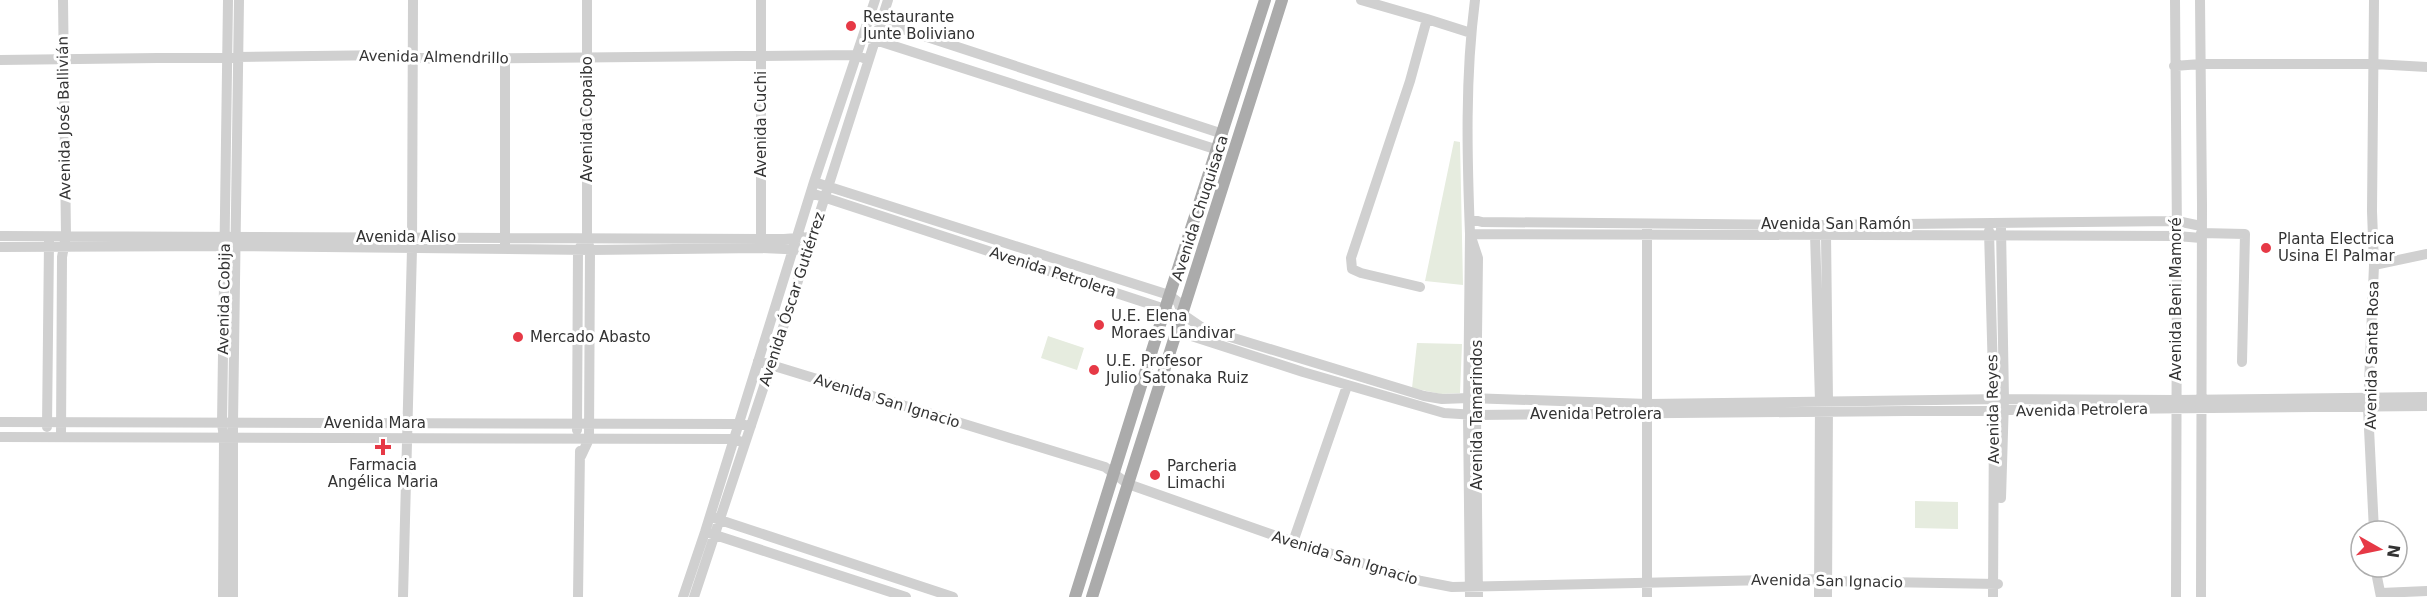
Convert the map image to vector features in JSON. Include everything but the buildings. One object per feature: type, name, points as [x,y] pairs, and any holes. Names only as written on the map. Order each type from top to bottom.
[{"type":"main road","name":"Avenida Chuquisaca","points":[[1076,597],[1169,295],[1265,0]]},
{"type":"main road","name":"Avenida Chuquisaca","points":[[1092,597],[1282,0]]},
{"type":"street","name":"Avenida José Ballivián","points":[[61,437],[62,257],[65,242],[63,0]]},
{"type":"street","name":"Avenida Cobija","points":[[228,0],[233,57]]},
{"type":"street","name":"Avenida Cobija","points":[[233,597],[227,424],[233,57],[239,0]]},
{"type":"street","points":[[403,597],[412,249],[413,0]]},
{"type":"street","name":"Avenida Copaibo","points":[[581,456],[589,439],[590,250],[587,238],[586,0]]},
{"type":"street","name":"Avenida Cuchi","points":[[761,0],[761,243]]},
{"type":"street","name":"Avenida Óscar Gutiérrez","points":[[715,518],[738,424],[812,188],[875,0]]},
{"type":"street","name":"Avenida Óscar Gutiérrez","points":[[694,597],[710,533],[751,426],[888,0]]},
{"type":"street","points":[[1361,0],[1471,33]]},
{"type":"street","name":"Avenida Tamarindos","points":[[1474,591],[1472,415],[1478,258],[1470,234],[1468,92],[1475,0]]},
{"type":"street","name":"Avenida Beni Mamoré","points":[[2175,0],[2176,597]]},
{"type":"street","name":"Avenida Beni Mamoré","points":[[2200,0],[2201,597]]},
{"type":"street","name":"Avenida Santa Rosa","points":[[2374,0],[2372,211],[2374,265],[2369,404],[2374,519]]},
{"type":"street","points":[[869,18],[1223,134]]},
{"type":"street","points":[[1420,287],[1361,273],[1352,269],[1351,258],[1410,81],[1427,19]]},
{"type":"street","points":[[863,36],[1218,150]]},
{"type":"street","name":"Avenida Almendrillo","points":[[0,60],[761,55],[856,55],[868,60]]},
{"type":"street","points":[[505,58],[505,243]]},
{"type":"street","points":[[2174,66],[2374,64],[2427,67]]},
{"type":"street","name":"Avenida Petrolera","points":[[812,188],[1169,295],[1178,302],[1182,314],[1204,329],[1424,396],[1442,399],[1473,398],[1648,409]]},
{"type":"street","name":"Avenida Petrolera","points":[[825,192],[1165,309]]},
{"type":"street","name":"Avenida San Ramón","points":[[1470,219],[1482,222],[1647,229],[1990,236],[2177,236],[2201,232]]},
{"type":"street","name":"Avenida San Ramón","points":[[1820,231],[1989,222],[2177,222],[2201,232]]},
{"type":"street","name":"Avenida Reyes","points":[[1989,222],[1999,405]]},
{"type":"street","name":"Avenida Reyes","points":[[1993,597],[1999,405],[2001,223]]},
{"type":"street","points":[[1647,229],[1647,597]]},
{"type":"street","name":"Avenida San Ramón","points":[[1470,234],[1647,229]]},
{"type":"street","points":[[1819,597],[1823,580],[1824,406],[1820,231]]},
{"type":"street","points":[[2201,232],[2245,234],[2242,362]]},
{"type":"street","name":"Avenida Aliso","points":[[0,236],[49,242]]},
{"type":"street","name":"Avenida Aliso","points":[[0,247],[49,242],[412,237],[590,250],[761,243],[811,237]]},
{"type":"street","points":[[578,250],[587,238]]},
{"type":"street","name":"Avenida Aliso","points":[[231,241],[412,249],[587,238],[761,243],[793,250],[807,250]]},
{"type":"street","points":[[47,437],[49,242]]},
{"type":"street","name":"Avenida Copaibo","points":[[578,250],[577,439],[581,456],[578,597]]},
{"type":"street","points":[[2374,265],[2427,254]]},
{"type":"street","points":[[1165,309],[1173,315],[1176,331]]},
{"type":"street","name":"Avenida Petrolera","points":[[1176,331],[1347,386],[1444,413],[1472,415],[1824,406],[2369,404],[2427,406]]},
{"type":"street","name":"Avenida San Ignacio","points":[[758,361],[1105,467],[1128,484],[1293,542],[1421,581],[1474,591],[1646,582],[1823,580],[1995,584]]},
{"type":"street","points":[[1309,374],[1313,361]]},
{"type":"street","points":[[1293,542],[1347,386]]},
{"type":"street","name":"Avenida Petrolera","points":[[2369,404],[2427,397]]},
{"type":"street","name":"Avenida Mara","points":[[0,422],[589,423],[751,426]]},
{"type":"street","name":"Avenida Cobija","points":[[223,597],[229,436]]},
{"type":"street","name":"Avenida Mara","points":[[0,437],[734,439],[745,443]]},
{"type":"street","points":[[715,518],[953,597]]},
{"type":"street","points":[[710,533],[906,597]]},
{"type":"street","name":"Avenida Óscar Gutiérrez","points":[[683,597],[710,533]]},
{"type":"street","points":[[2378,579],[2381,595],[2427,591]]},
{"type":"street","points":[[1823,580],[1827,597]]},
{"type":"street","name":"Avenida Reyes","points":[[1995,584],[1998,597]]},
{"type":"shaded area","points":[[1454,141],[1460,142],[1463,285],[1425,281]]},
{"type":"shaded area","points":[[1048,336],[1084,348],[1077,370],[1041,358]]},
{"type":"shaded area","points":[[1417,343],[1462,344],[1460,393],[1441,394],[1412,388]]},
{"type":"shaded area","points":[[1915,501],[1958,502],[1958,529],[1915,528]]},
{"type":"place","name":"Restaurante Junte Boliviano","points":[[851,26]]},
{"type":"place","name":"Planta Electrica Usina El Palmar","points":[[2266,248]]},
{"type":"place","name":"U.E. Elena Moraes Landivar","points":[[1099,325]]},
{"type":"place","name":"Mercado Abasto","points":[[518,337]]},
{"type":"place","name":"U.E. Profesor Julio Satonaka Ruiz","points":[[1094,370]]},
{"type":"place","name":"Farmacia Angélica Maria","points":[[383,447]]},
{"type":"place","name":"Parcheria Limachi","points":[[1155,475]]}]
